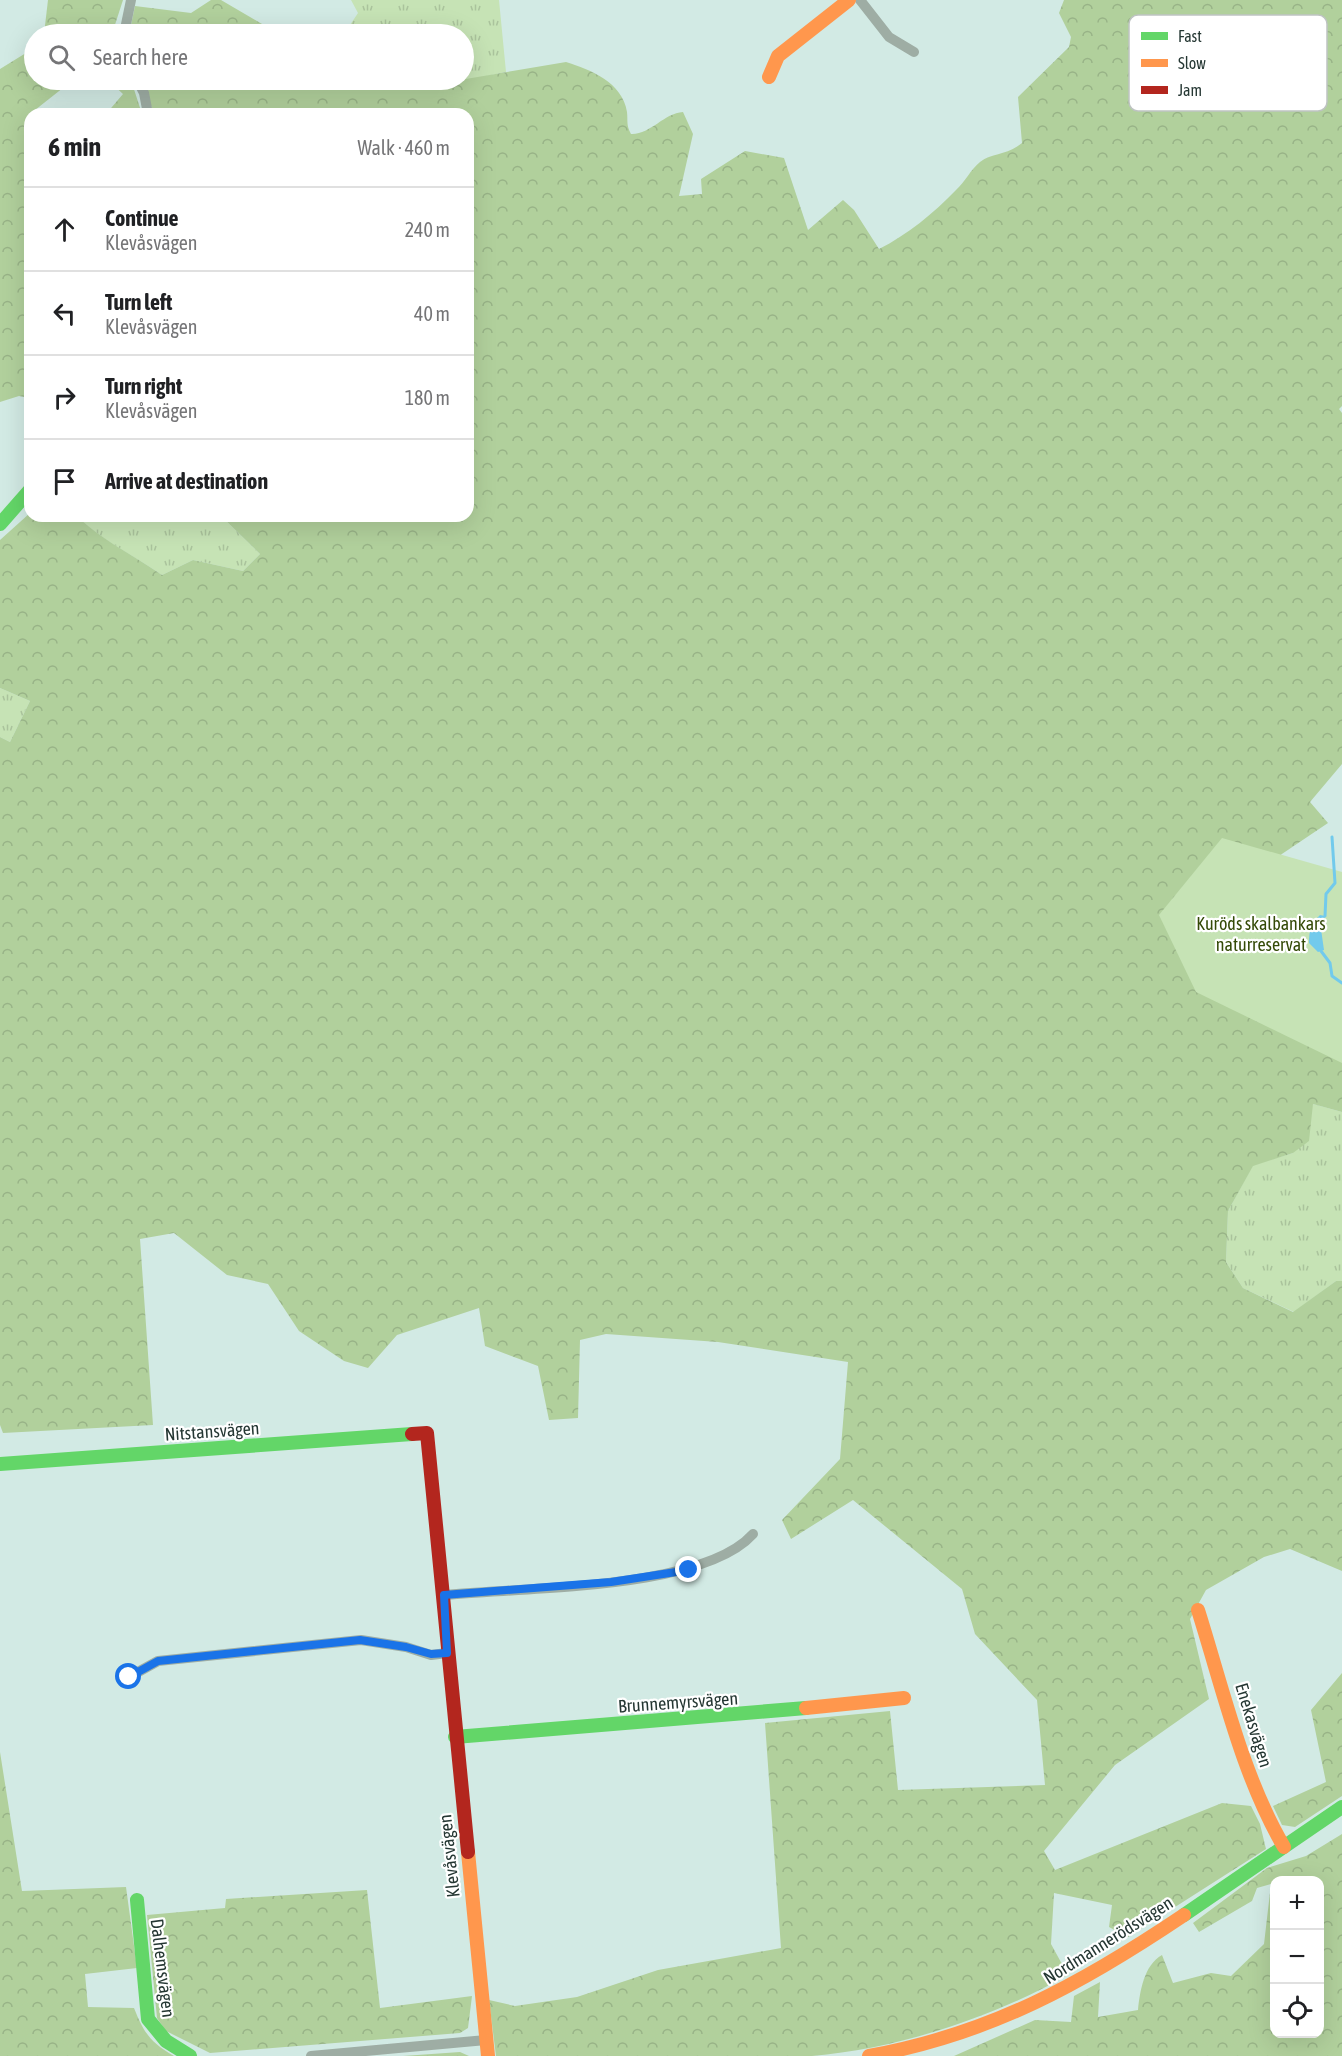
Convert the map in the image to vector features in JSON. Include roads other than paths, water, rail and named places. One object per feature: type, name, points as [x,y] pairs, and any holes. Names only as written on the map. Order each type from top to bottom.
[{"type":"street","points":[[126,24],[131,0]]},
{"type":"street","points":[[769,76],[778,56],[849,0]]},
{"type":"street","points":[[860,0],[889,37],[914,52]]},
{"type":"street","points":[[142,90],[147,108]]},
{"type":"street","points":[[0,524],[24,497]]},
{"type":"street","name":"Nitstansvägen","points":[[0,1464],[427,1433]]},
{"type":"street","name":"Klevåsvägen","points":[[427,1433],[488,2056]]},
{"type":"street","points":[[444,1595],[663,1575],[708,1563],[735,1550],[753,1534]]},
{"type":"street","name":"Enekasvägen","points":[[1198,1610],[1247,1765],[1266,1816],[1284,1847]]},
{"type":"street","points":[[129,1677],[158,1661],[360,1640],[406,1647],[431,1654],[447,1653]]},
{"type":"street","name":"Brunnemyrsvägen","points":[[455,1737],[745,1715],[904,1698]]},
{"type":"street","name":"Nordmannerödsvägen","points":[[869,2056],[914,2048],[968,2031],[1048,1998],[1133,1949],[1342,1807]]},
{"type":"street","name":"Dalhemsvägen","points":[[137,1900],[148,2019],[156,2034],[171,2046],[190,2056]]},
{"type":"street","points":[[311,2056],[486,2040]]},
{"type":"water","points":[[1320,915],[1325,916],[1321,929],[1324,950],[1318,952],[1309,943],[1309,939],[1310,931]]},
{"type":"waterway","points":[[1325,916],[1326,894],[1335,883],[1332,837]]},
{"type":"waterway","points":[[1321,951],[1330,963],[1332,976],[1342,983]]},
{"type":"park label","name":"Kuröds skalbankars naturreservat","points":[[1261,933]]}]
